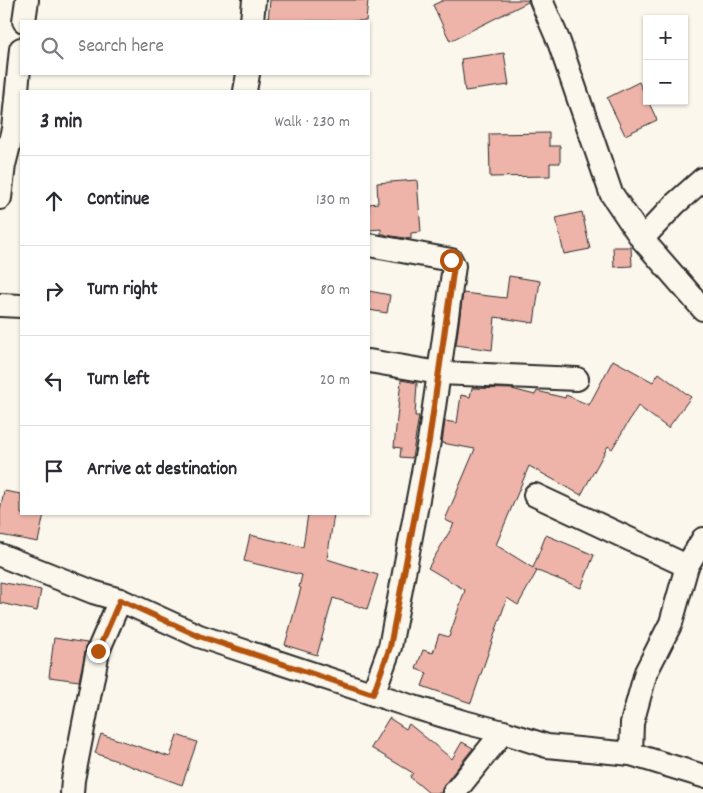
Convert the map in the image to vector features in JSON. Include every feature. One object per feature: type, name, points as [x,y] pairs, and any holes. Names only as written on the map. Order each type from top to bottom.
[{"type":"street","points":[[24,20],[27,0]]},
{"type":"street","points":[[252,20],[254,0]]},
{"type":"street","points":[[541,0],[559,42],[611,193],[642,239],[703,308]]},
{"type":"street","points":[[8,191],[4,165],[17,128],[20,68]]},
{"type":"street","points":[[245,90],[248,75]]},
{"type":"street","points":[[642,239],[675,204],[703,179]]},
{"type":"street","points":[[370,245],[451,260],[454,266],[429,441],[390,647],[373,694]]},
{"type":"street","points":[[0,305],[20,306]]},
{"type":"street","points":[[370,361],[439,374],[577,379]]},
{"type":"street","points":[[535,495],[687,566]]},
{"type":"street","points":[[631,754],[632,723],[646,672],[670,623],[687,566],[703,539]]},
{"type":"street","points":[[0,555],[94,592],[120,600],[199,636],[373,694],[547,746],[631,754],[703,776]]},
{"type":"street","points":[[72,793],[98,651],[120,600]]},
{"type":"street","points":[[454,793],[503,732]]},
{"type":"building","points":[[270,0],[368,0],[366,20],[268,20]]},
{"type":"building","points":[[444,0],[528,0],[528,2],[450,41],[433,5]]},
{"type":"building","points":[[504,53],[509,85],[465,91],[461,59]]},
{"type":"building","points":[[639,82],[643,90],[643,105],[650,105],[657,120],[625,135],[607,98]]},
{"type":"building","points":[[549,133],[549,146],[560,146],[560,163],[550,163],[550,176],[490,177],[489,134]]},
{"type":"building","points":[[417,180],[421,232],[411,233],[411,239],[381,234],[381,229],[370,230],[370,204],[378,203],[377,183]]},
{"type":"building","points":[[582,212],[590,249],[564,254],[556,218]]},
{"type":"building","points":[[613,247],[631,247],[632,266],[614,267]]},
{"type":"building","points":[[509,276],[540,281],[534,323],[495,317],[492,350],[456,345],[463,293],[506,298]]},
{"type":"building","points":[[370,291],[390,295],[387,313],[370,310]]},
{"type":"building","points":[[613,360],[653,382],[659,373],[691,397],[668,428],[638,406],[612,449],[608,446],[581,495],[529,466],[496,545],[533,568],[546,535],[594,555],[581,588],[535,570],[537,571],[518,605],[507,598],[471,703],[422,686],[427,673],[416,669],[423,650],[433,653],[439,634],[449,637],[465,590],[428,568],[454,524],[445,520],[475,449],[442,443],[445,421],[457,423],[461,395],[470,397],[472,388],[512,389],[535,395],[537,391],[565,398],[566,395],[589,405]]},
{"type":"building","points":[[401,380],[417,383],[415,416],[419,416],[412,458],[400,457],[401,448],[394,447]]},
{"type":"building","points":[[4,491],[20,494],[20,515],[44,515],[38,542],[0,535],[0,510]]},
{"type":"building","points":[[308,515],[334,515],[327,559],[378,575],[367,609],[333,598],[317,655],[285,645],[301,588],[299,587],[302,575],[244,561],[250,535],[303,547]]},
{"type":"building","points":[[0,582],[41,590],[37,611],[0,603]]},
{"type":"building","points":[[54,638],[87,643],[79,681],[49,677]]},
{"type":"building","points":[[389,718],[406,729],[409,724],[452,759],[462,742],[473,748],[444,785],[441,793],[429,793],[410,777],[413,773],[371,748]]},
{"type":"building","points":[[101,734],[170,757],[177,735],[197,742],[182,785],[95,753]]},
{"type":"route","points":[[98,651],[120,600],[199,636],[373,694],[390,647],[429,441],[454,266],[451,260]]}]
